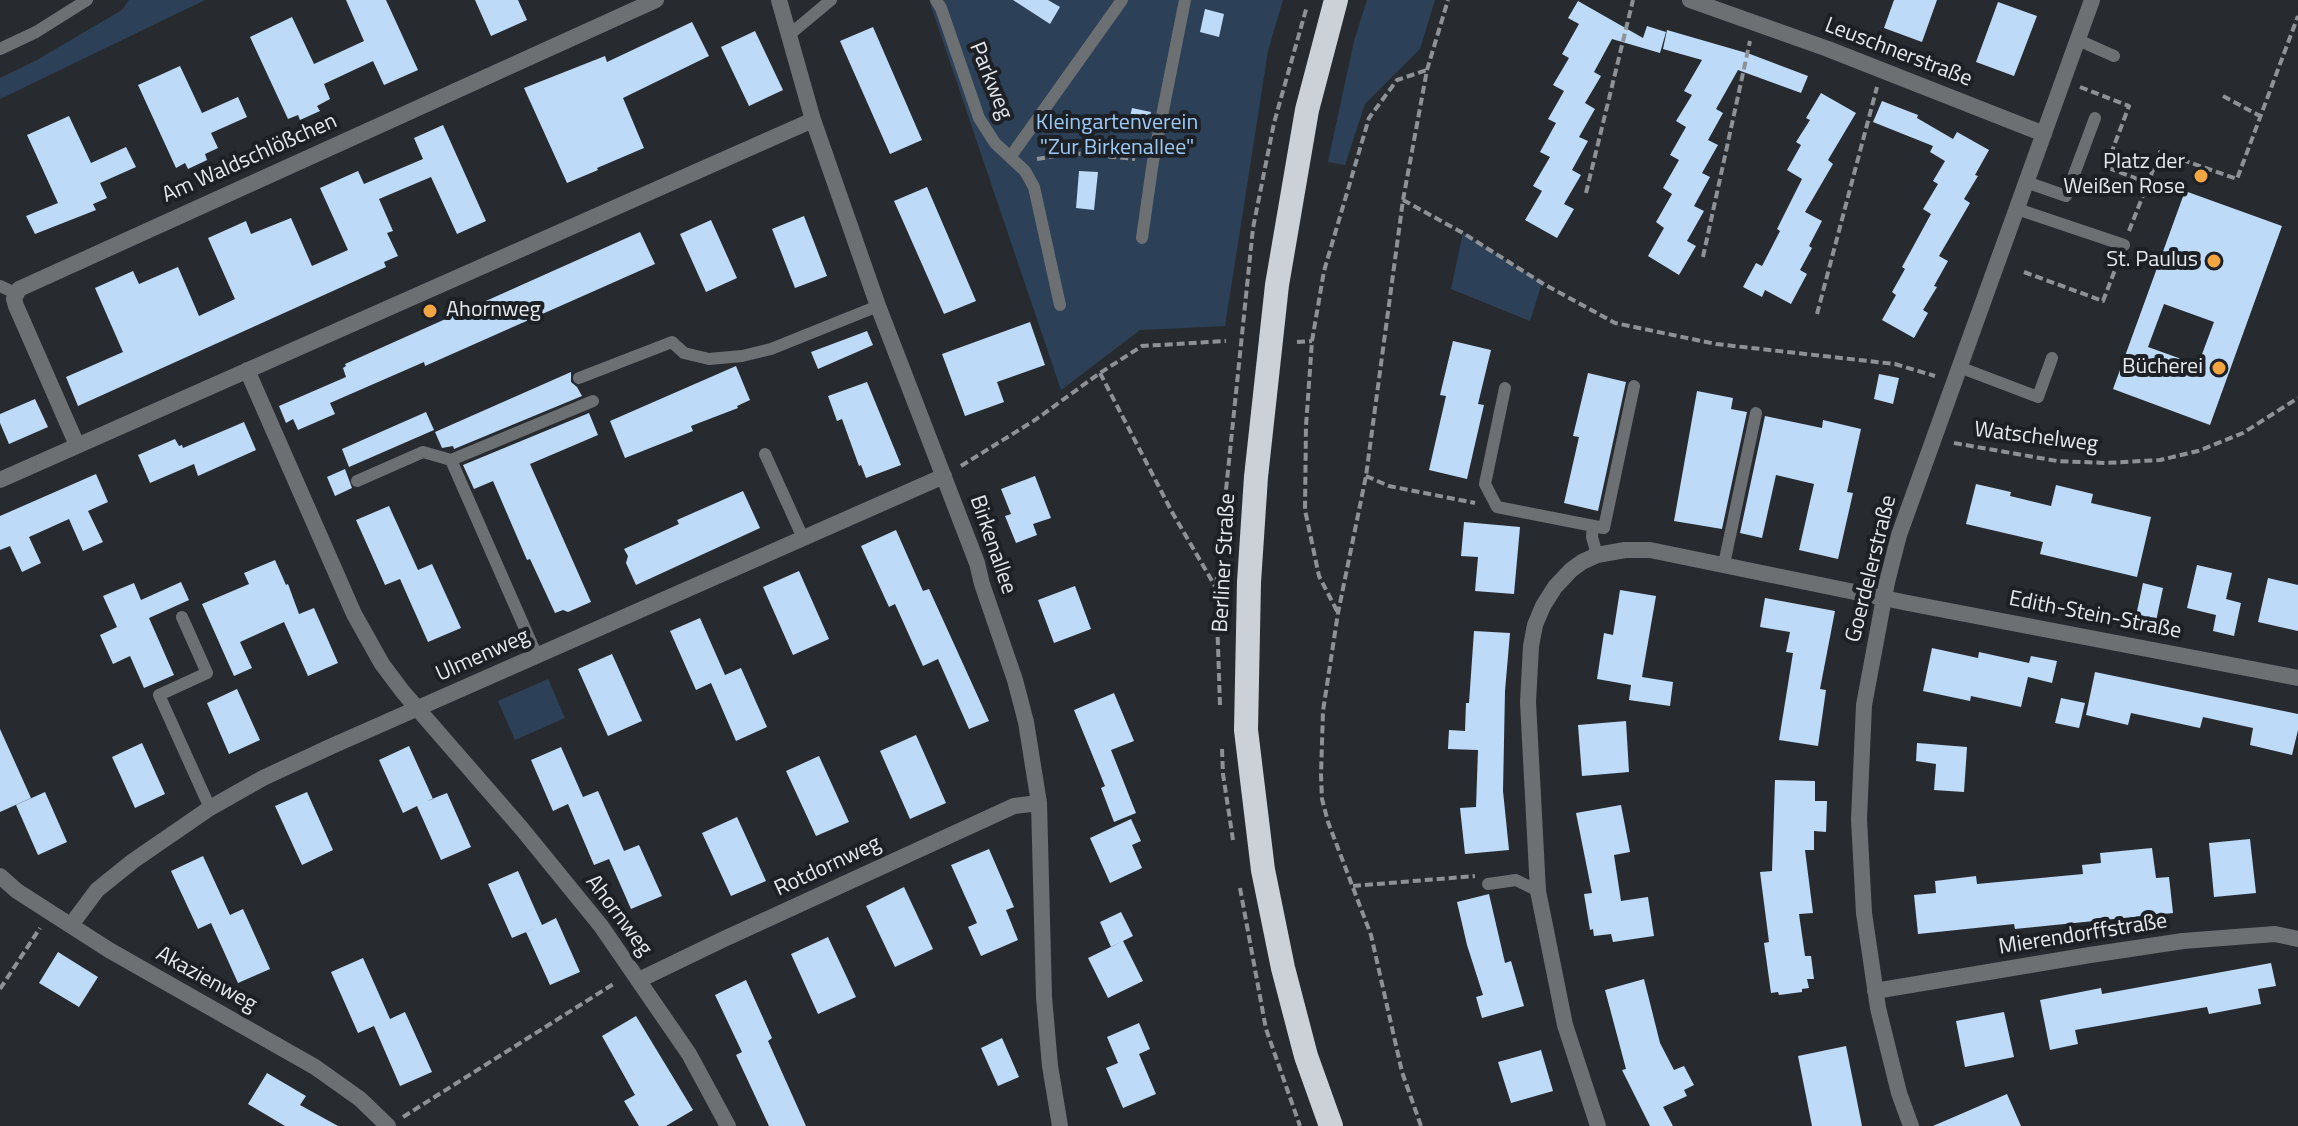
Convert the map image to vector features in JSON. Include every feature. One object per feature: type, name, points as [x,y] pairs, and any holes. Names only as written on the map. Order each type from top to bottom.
[{"type":"highway","name":"Berliner Straße","points":[[1331,1126],[1306,1056],[1283,968],[1263,870],[1246,730],[1256,477],[1277,285],[1307,110],[1336,0]]},
{"type":"street","name":"Am Waldschlößchen","points":[[77,445],[8,290],[656,0]]},
{"type":"street","name":"Birkenallee","points":[[779,0],[813,120],[878,306],[951,472],[982,584],[1026,722],[1039,803],[1044,997],[1050,1066],[1060,1126]]},
{"type":"street","name":"Leuschnerstraße","points":[[1690,0],[1855,59],[2044,134]]},
{"type":"street","name":"Goerdelerstraße","points":[[1911,1126],[1899,1093],[1875,991],[1864,913],[1859,819],[1864,705],[1899,535],[2092,0]]},
{"type":"street","points":[[0,480],[813,120]]},
{"type":"street","name":"Ahornweg","points":[[247,370],[366,640],[418,709],[574,892],[689,1054],[728,1126]]},
{"type":"street","name":"Ulmenweg","points":[[71,925],[97,890],[133,861],[210,808],[263,778],[951,472]]},
{"type":"street","name":"Edith-Stein-Straße","points":[[1597,555],[1650,550],[2298,678]]},
{"type":"street","points":[[1597,555],[1571,570],[1543,606],[1531,646],[1528,702],[1538,891],[1565,1025],[1598,1126]]},
{"type":"street","name":"Rotdornweg","points":[[639,980],[1014,806],[1039,803]]},
{"type":"street","name":"Akazienweg","points":[[0,876],[17,891],[109,950],[315,1067],[394,1123]]},
{"type":"street","name":"Mierendorffstraße","points":[[1875,991],[2183,941],[2275,934],[2298,939]]},
{"type":"lane","points":[[0,49],[36,32],[87,0]]},
{"type":"lane","points":[[789,35],[831,0]]},
{"type":"lane","name":"Parkweg","points":[[936,0],[979,118],[995,143],[1025,171],[1034,187],[1060,305]]},
{"type":"lane","points":[[1011,156],[1122,0]]},
{"type":"lane","points":[[1142,238],[1153,161],[1185,0]]},
{"type":"lane","points":[[2078,40],[2114,56]]},
{"type":"lane","points":[[2026,182],[2066,196],[2095,118]]},
{"type":"lane","points":[[2017,209],[2124,245]]},
{"type":"lane","points":[[579,378],[672,342],[684,353],[709,359],[742,356],[771,349],[878,306]]},
{"type":"lane","points":[[1959,367],[2038,397],[2052,358]]},
{"type":"lane","points":[[1505,388],[1485,484],[1497,507],[1604,528],[1634,386]]},
{"type":"lane","points":[[357,481],[423,452],[451,460],[593,401]]},
{"type":"lane","points":[[1724,564],[1756,413]]},
{"type":"lane","points":[[765,454],[803,538]]},
{"type":"lane","points":[[451,460],[537,656]]},
{"type":"lane","points":[[1593,526],[1592,537],[1597,555]]},
{"type":"lane","points":[[182,617],[207,673],[159,695],[210,808]]},
{"type":"lane","points":[[1488,884],[1516,880],[1538,891]]},
{"type":"path","points":[[1421,1126],[1402,1072],[1371,935],[1328,822],[1322,799],[1321,775],[1323,711],[1338,613],[1366,476],[1403,200],[1427,70],[1448,0]]},
{"type":"path","points":[[1586,193],[1633,0]]},
{"type":"path","points":[[2024,272],[2103,301],[2160,152],[2237,179],[2298,16]]},
{"type":"path","points":[[1703,257],[1751,35]]},
{"type":"path","points":[[1338,613],[1319,576],[1305,510],[1306,426],[1312,341],[1324,271],[1369,118],[1397,80],[1427,70]]},
{"type":"path","name":"Leuschnerstraße","points":[[1817,314],[1879,80]]},
{"type":"path","points":[[2223,96],[2260,116]]},
{"type":"path","points":[[1011,156],[1030,160],[1073,153],[1153,161]]},
{"type":"path","points":[[1403,200],[1615,323],[1716,344],[1895,364],[1928,374]]},
{"type":"path","points":[[951,472],[1035,420],[1142,346],[1226,341]]},
{"type":"path","points":[[1297,342],[1312,341]]},
{"type":"path","points":[[1100,373],[1172,512],[1216,587]]},
{"type":"path","name":"Watschelweg","points":[[1948,441],[2057,461],[2106,463],[2160,460],[2198,451],[2243,433],[2298,398]]},
{"type":"path","points":[[1366,476],[1389,486],[1497,507]]},
{"type":"path","points":[[1353,886],[1502,873],[1516,880]]},
{"type":"path","points":[[0,989],[44,923]]},
{"type":"path","points":[[394,1123],[621,979]]},
{"type":"green space","points":[[129,0],[205,0],[0,99],[0,78],[122,10]]},
{"type":"green space","name":"Kleingartenverein \"Zur Birkenallee\"","points":[[929,0],[1283,0],[1268,51],[1225,326],[1140,330],[1061,390]]},
{"type":"green space","points":[[1367,0],[1435,0],[1420,49],[1365,104],[1345,165],[1328,162],[1354,41]]},
{"type":"green space","points":[[1463,233],[1542,283],[1530,321],[1451,289]]},
{"type":"green space","points":[[548,679],[565,718],[515,740],[498,701]]},
{"type":"building","points":[[346,0],[386,0],[418,70],[384,85],[373,61],[324,84],[330,99],[317,106],[320,111],[300,120],[298,115],[288,119],[250,37],[292,17],[314,64],[364,41]]},
{"type":"building","points":[[475,0],[518,0],[527,20],[491,36]]},
{"type":"building","points":[[1013,0],[1048,0],[1060,7],[1050,24]]},
{"type":"building","points":[[1894,0],[1937,0],[1922,42],[1884,28]]},
{"type":"building","points":[[1578,1],[1643,38],[1647,26],[1666,32],[1660,53],[1612,39],[1594,72],[1601,76],[1585,103],[1595,109],[1579,137],[1588,141],[1572,170],[1581,175],[1564,204],[1574,209],[1557,238],[1525,220],[1542,191],[1533,186],[1550,157],[1540,152],[1556,123],[1548,119],[1564,91],[1553,85],[1569,58],[1562,54],[1579,24],[1568,18]]},
{"type":"building","points":[[1998,2],[2037,16],[2014,76],[1976,62]]},
{"type":"building","points":[[1205,9],[1224,14],[1219,37],[1200,32]]},
{"type":"building","points":[[692,22],[709,56],[623,98],[644,148],[567,183],[524,88],[605,56],[607,62]]},
{"type":"building","points":[[873,27],[922,140],[890,154],[840,41]]},
{"type":"building","points":[[1667,30],[1750,54],[1808,76],[1801,93],[1738,70],[1716,109],[1723,113],[1708,140],[1718,145],[1702,173],[1710,177],[1694,206],[1704,211],[1687,241],[1696,246],[1679,275],[1648,256],[1664,228],[1656,222],[1672,194],[1663,188],[1679,160],[1670,155],[1686,127],[1676,121],[1692,95],[1684,91],[1702,60],[1663,49]]},
{"type":"building","points":[[755,31],[783,90],[749,106],[721,47]]},
{"type":"building","points":[[180,66],[202,113],[238,97],[247,117],[211,133],[218,148],[205,154],[207,160],[188,169],[185,163],[176,168],[138,85]]},
{"type":"building","points":[[1821,93],[1856,113],[1828,160],[1833,164],[1805,212],[1822,221],[1800,270],[1807,274],[1791,304],[1765,290],[1762,297],[1743,287],[1756,263],[1762,266],[1802,179],[1787,170],[1801,145],[1796,142],[1810,120],[1806,118]]},
{"type":"building","points":[[1882,101],[1918,115],[1917,118],[1953,139],[1957,132],[1989,150],[1964,199],[1970,203],[1939,256],[1948,261],[1923,310],[1928,313],[1914,338],[1882,320],[1896,295],[1892,292],[1905,269],[1902,267],[1931,214],[1923,209],[1938,184],[1933,181],[1945,161],[1930,152],[1933,146],[1873,122]]},
{"type":"building","points":[[1132,108],[1151,112],[1147,131],[1128,126]]},
{"type":"building","points":[[69,116],[91,163],[126,147],[136,167],[100,183],[107,198],[93,204],[96,210],[35,234],[26,216],[58,203],[27,135]]},
{"type":"building","points":[[443,125],[486,221],[457,234],[431,177],[379,199],[393,231],[387,233],[398,256],[384,262],[386,267],[78,406],[66,377],[123,352],[95,288],[133,271],[139,284],[178,267],[199,316],[235,299],[208,238],[246,221],[251,234],[291,218],[312,266],[348,250],[320,188],[358,171],[364,184],[423,159],[414,138]]},
{"type":"building","points":[[1079,171],[1098,172],[1094,210],[1076,208]]},
{"type":"building","points":[[927,187],[976,301],[944,314],[894,201]]},
{"type":"building","name":"St. Paulus","points":[[2185,191],[2282,226],[2210,425],[2113,389]],"holes":[[[2164,304],[2214,322],[2198,365],[2148,347]]]},
{"type":"building","points":[[804,216],[827,276],[795,288],[772,229]]},
{"type":"building","points":[[711,220],[737,278],[706,292],[680,234]]},
{"type":"building","points":[[640,232],[655,264],[425,366],[424,362],[330,403],[335,414],[298,430],[293,419],[286,423],[279,406],[346,377],[345,364]]},
{"type":"building","points":[[1030,322],[1045,365],[997,382],[1004,402],[965,416],[942,354]]},
{"type":"building","points":[[867,331],[873,345],[818,369],[811,352]]},
{"type":"building","points":[[1453,341],[1491,350],[1478,404],[1484,405],[1467,479],[1429,470],[1446,396],[1440,395]]},
{"type":"building","points":[[736,366],[750,400],[738,408],[691,426],[693,431],[625,458],[610,421]]},
{"type":"building","points":[[571,372],[571,382],[582,396],[454,449],[453,446],[442,448],[435,432]]},
{"type":"building","points":[[1588,373],[1626,382],[1598,511],[1564,503],[1579,437],[1573,436]]},
{"type":"building","points":[[1879,374],[1899,378],[1893,404],[1874,399]]},
{"type":"building","points":[[867,382],[901,465],[866,478],[842,419],[837,421],[828,396]]},
{"type":"building","points":[[1697,391],[1733,398],[1731,409],[1747,412],[1722,529],[1674,521]]},
{"type":"building","points":[[35,399],[48,427],[9,444],[0,423],[0,414]]},
{"type":"building","points":[[426,412],[434,430],[349,467],[342,449]]},
{"type":"building","points":[[589,413],[598,435],[530,464],[591,602],[568,612],[555,613],[530,559],[527,560],[493,481],[474,489],[463,465]]},
{"type":"building","points":[[1765,416],[1822,428],[1823,420],[1861,429],[1847,492],[1853,493],[1838,559],[1799,550],[1814,484],[1776,475],[1762,538],[1740,533]]},
{"type":"building","points":[[244,422],[256,450],[198,476],[194,464],[150,483],[138,455],[175,439],[183,448]]},
{"type":"building","points":[[345,469],[352,488],[335,496],[327,477]]},
{"type":"building","points":[[96,474],[108,502],[88,511],[103,542],[83,551],[69,519],[29,537],[41,563],[22,572],[10,546],[0,550],[0,516]]},
{"type":"building","points":[[1035,476],[1051,518],[1033,524],[1037,535],[1016,543],[1005,516],[1011,514],[1001,489]]},
{"type":"building","points":[[1976,484],[2051,506],[2056,485],[2093,494],[2091,503],[2151,517],[2137,577],[2040,554],[2043,542],[1966,524]]},
{"type":"building","points":[[743,491],[760,528],[636,585],[626,563],[628,556],[624,549],[679,524],[677,520]]},
{"type":"building","points":[[389,506],[418,570],[432,564],[461,628],[428,642],[400,579],[385,585],[356,520]]},
{"type":"building","points":[[1464,522],[1520,527],[1514,594],[1475,591],[1478,557],[1461,556]]},
{"type":"building","points":[[896,530],[923,591],[929,589],[989,721],[969,729],[938,659],[923,666],[895,604],[889,607],[861,546]]},
{"type":"building","points":[[275,560],[299,614],[314,608],[338,663],[308,676],[284,622],[240,642],[252,668],[234,676],[202,604],[249,584],[244,573]]},
{"type":"building","points":[[2197,565],[2232,573],[2226,599],[2241,603],[2234,636],[2213,631],[2216,615],[2187,608]]},
{"type":"building","points":[[799,571],[829,639],[793,655],[763,587]]},
{"type":"building","points":[[2268,578],[2298,585],[2298,631],[2258,622]]},
{"type":"building","points":[[181,582],[189,600],[149,618],[174,675],[144,688],[130,656],[113,664],[100,635],[117,627],[103,596],[134,583],[141,600]]},
{"type":"building","points":[[2143,583],[2163,588],[2156,621],[2136,616]]},
{"type":"building","points":[[1075,586],[1091,629],[1054,643],[1038,600]]},
{"type":"building","points":[[1620,590],[1656,596],[1642,677],[1673,682],[1670,706],[1629,700],[1631,685],[1597,679],[1604,633],[1613,635]]},
{"type":"building","points":[[1765,598],[1835,611],[1820,689],[1826,690],[1818,746],[1779,740],[1793,653],[1786,652],[1790,632],[1760,627]]},
{"type":"building","points":[[700,618],[725,675],[741,668],[767,727],[736,741],[711,683],[696,690],[670,631]]},
{"type":"building","points":[[1474,631],[1510,633],[1505,691],[1503,791],[1509,850],[1465,854],[1460,808],[1476,807],[1478,750],[1448,749],[1449,730],[1465,731]]},
{"type":"building","points":[[1932,648],[1978,658],[1979,652],[2029,663],[2031,656],[2057,661],[2052,683],[2028,677],[2021,707],[1971,696],[1970,701],[1923,691]]},
{"type":"building","points":[[612,654],[642,721],[608,736],[578,669]]},
{"type":"building","points":[[2095,672],[2298,714],[2292,755],[2250,745],[2253,728],[2203,717],[2200,728],[2131,713],[2128,725],[2086,715]]},
{"type":"building","points":[[237,689],[260,740],[229,754],[207,703]]},
{"type":"building","points":[[1114,693],[1134,741],[1111,750],[1136,813],[1114,822],[1101,788],[1105,786],[1074,710]]},
{"type":"building","points":[[2061,698],[2085,703],[2079,728],[2055,723]]},
{"type":"building","points":[[1626,721],[1629,772],[1582,776],[1578,725]]},
{"type":"building","points":[[0,729],[31,798],[0,812]]},
{"type":"building","points":[[916,735],[946,803],[910,819],[880,751]]},
{"type":"building","points":[[142,743],[165,794],[135,808],[112,757]]},
{"type":"building","points":[[1917,743],[1967,747],[1964,792],[1934,790],[1936,764],[1916,761]]},
{"type":"building","points":[[409,746],[433,799],[447,793],[471,847],[441,860],[417,806],[403,813],[379,760]]},
{"type":"building","points":[[561,747],[583,797],[598,791],[624,851],[639,845],[662,896],[631,909],[609,859],[594,865],[568,804],[553,811],[531,760]]},
{"type":"building","points":[[819,756],[849,822],[816,836],[786,771]]},
{"type":"building","points":[[1775,780],[1815,781],[1815,801],[1827,801],[1826,832],[1814,831],[1814,850],[1805,850],[1813,913],[1799,914],[1805,956],[1811,956],[1814,979],[1807,979],[1809,988],[1802,989],[1802,992],[1779,995],[1778,992],[1771,993],[1764,943],[1769,942],[1760,872],[1772,871]]},
{"type":"building","points":[[45,792],[67,842],[38,855],[16,805]]},
{"type":"building","points":[[307,792],[333,850],[302,865],[275,806]]},
{"type":"building","points":[[1621,805],[1630,852],[1614,855],[1621,901],[1648,897],[1654,936],[1613,942],[1611,934],[1594,936],[1593,929],[1590,930],[1584,894],[1592,893],[1576,813]]},
{"type":"building","points":[[737,817],[766,881],[731,896],[702,833]]},
{"type":"building","points":[[1131,819],[1141,841],[1132,845],[1142,868],[1110,883],[1090,838]]},
{"type":"building","points":[[2250,839],[2256,893],[2214,897],[2209,843]]},
{"type":"building","points":[[2152,848],[2156,878],[2169,877],[2173,913],[2015,929],[2014,924],[1918,934],[1914,895],[1936,893],[1935,881],[1976,876],[1977,884],[2083,874],[2082,865],[2101,863],[2100,853]]},
{"type":"building","points":[[989,849],[1014,907],[1006,910],[1018,940],[981,956],[968,927],[977,923],[951,865]]},
{"type":"building","points":[[203,856],[230,915],[243,909],[270,969],[238,983],[211,923],[198,929],[171,871]]},
{"type":"building","points":[[518,871],[542,925],[556,918],[580,972],[550,985],[526,932],[512,938],[488,884]]},
{"type":"building","points":[[904,887],[933,949],[895,967],[866,906]]},
{"type":"building","points":[[1489,894],[1505,963],[1511,961],[1524,1006],[1482,1018],[1476,997],[1483,995],[1457,902]]},
{"type":"building","points":[[1121,912],[1133,936],[1111,947],[1100,922]]},
{"type":"building","points":[[828,937],[856,997],[818,1014],[791,954]]},
{"type":"building","points":[[1123,941],[1143,981],[1108,998],[1088,958]]},
{"type":"building","points":[[58,952],[98,977],[79,1007],[39,983]]},
{"type":"building","points":[[363,958],[390,1019],[405,1012],[432,1072],[400,1086],[374,1026],[358,1033],[331,972]]},
{"type":"building","points":[[2271,963],[2276,986],[2258,989],[2261,1004],[2209,1014],[2207,1007],[2075,1030],[2078,1044],[2050,1050],[2040,1000],[2101,988],[2102,994]]},
{"type":"building","points":[[1644,979],[1660,1043],[1674,1070],[1684,1066],[1694,1085],[1684,1090],[1687,1096],[1663,1107],[1673,1126],[1650,1126],[1622,1070],[1626,1069],[1605,990]]},
{"type":"building","points":[[746,980],[772,1038],[768,1041],[806,1126],[769,1126],[736,1055],[742,1052],[715,995]]},
{"type":"building","points":[[2004,1012],[2014,1057],[1965,1067],[1956,1021]]},
{"type":"building","points":[[636,1016],[693,1110],[666,1126],[639,1126],[624,1101],[635,1095],[602,1036]]},
{"type":"building","points":[[1139,1023],[1150,1049],[1139,1054],[1156,1094],[1123,1108],[1106,1068],[1118,1063],[1107,1037]]},
{"type":"building","points":[[1002,1038],[1019,1077],[998,1086],[981,1048]]},
{"type":"building","points":[[1846,1046],[1862,1126],[1812,1126],[1798,1056]]},
{"type":"building","points":[[1541,1050],[1553,1091],[1511,1103],[1498,1062]]},
{"type":"building","points":[[267,1073],[306,1096],[300,1105],[338,1126],[285,1126],[248,1104]]},
{"type":"building","points":[[2007,1094],[2021,1126],[1933,1126]]},
{"type":"place","name":"Platz der Weißen Rose","points":[[2201,176]]},
{"type":"place","name":"St. Paulus","points":[[2214,261]]},
{"type":"place","name":"Ahornweg","points":[[430,311]]},
{"type":"place","name":"Bücherei","points":[[2219,368]]}]
